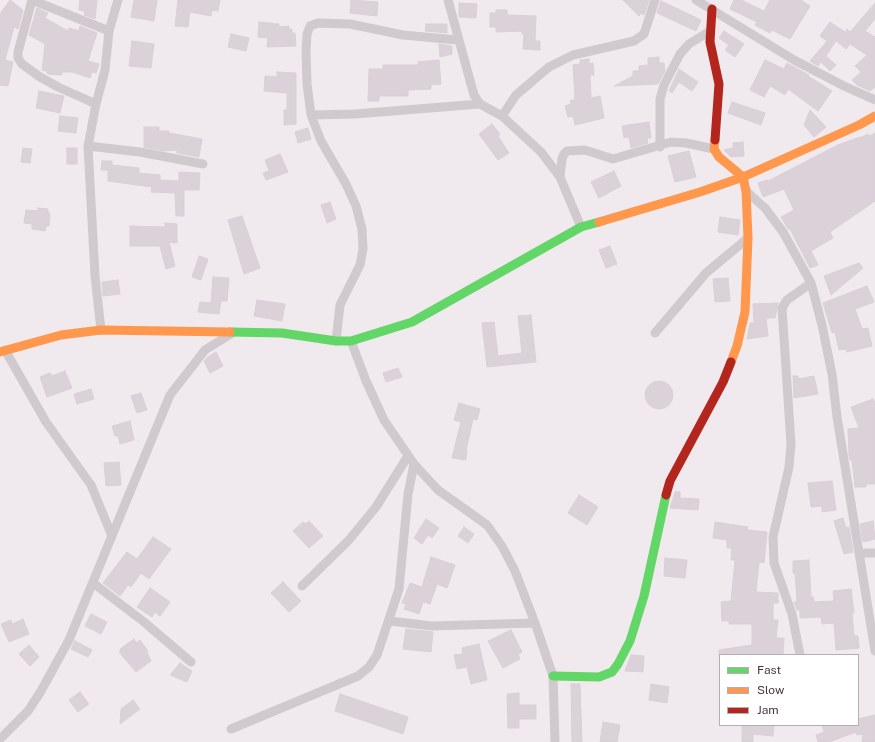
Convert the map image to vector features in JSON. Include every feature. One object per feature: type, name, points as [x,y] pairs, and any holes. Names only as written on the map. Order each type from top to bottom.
[{"type":"street","points":[[96,104],[40,77],[22,64],[18,58],[18,52],[32,0],[109,31]]},
{"type":"street","points":[[101,330],[95,276],[88,146],[96,104],[105,70],[109,31],[118,0]]},
{"type":"street","points":[[448,0],[457,40],[474,95],[480,104],[502,116],[541,152],[560,177],[581,227]]},
{"type":"street","points":[[502,116],[516,95],[549,67],[573,55],[634,41],[644,34],[655,0]]},
{"type":"street","points":[[696,0],[794,60],[875,100]]},
{"type":"street","points":[[553,676],[599,677],[612,672],[630,641],[644,596],[670,481],[723,382],[737,346],[745,312],[748,238],[746,191],[743,177],[720,157],[714,149],[719,84],[712,54],[710,31],[712,9]]},
{"type":"street","points":[[336,341],[340,305],[360,265],[363,248],[362,229],[356,206],[346,184],[321,141],[311,115],[307,84],[306,50],[307,34],[310,26],[318,22],[350,24],[403,35],[457,40]]},
{"type":"street","points":[[660,147],[660,99],[664,85],[680,54],[689,44],[710,31]]},
{"type":"street","points":[[311,115],[355,114],[480,104]]},
{"type":"street","points":[[112,536],[91,485],[46,422],[3,351],[61,335],[101,330],[282,333],[336,341],[351,341],[412,322],[470,291],[581,227],[700,192],[743,177],[859,126],[875,116]]},
{"type":"street","points":[[560,177],[562,159],[568,150],[585,150],[618,158],[678,142],[714,149]]},
{"type":"street","points":[[88,146],[140,152],[203,164]]},
{"type":"street","points":[[746,191],[764,208],[783,232],[811,283],[822,325],[832,374],[837,417],[859,553],[872,620],[875,651]]},
{"type":"street","points":[[655,332],[706,273],[748,238]]},
{"type":"street","points":[[800,654],[792,614],[774,563],[773,537],[789,467],[791,444],[782,308],[787,300],[811,283]]},
{"type":"street","points":[[0,739],[28,711],[41,691],[69,640],[170,395],[205,350],[234,332]]},
{"type":"street","points":[[351,341],[366,381],[384,420],[408,456],[438,490],[487,525],[502,546],[515,571],[535,622],[553,676],[555,742]]},
{"type":"street","points":[[302,586],[354,534],[376,506],[408,456]]},
{"type":"street","points":[[231,729],[358,676],[369,667],[377,654],[390,621],[399,589],[408,494],[414,464]]},
{"type":"street","points":[[859,553],[875,553]]},
{"type":"street","points":[[93,583],[144,622],[191,662]]},
{"type":"street","points":[[390,621],[432,626],[535,622]]},
{"type":"building","points":[[10,0],[23,10],[18,29],[14,27],[5,60],[13,62],[8,86],[0,85],[0,14]]},
{"type":"building","points":[[80,0],[97,0],[95,19],[84,15],[85,11],[79,10]]},
{"type":"building","points":[[134,0],[157,0],[154,21],[131,17]]},
{"type":"building","points":[[178,0],[220,0],[218,11],[212,10],[211,16],[190,12],[188,27],[175,26]]},
{"type":"building","points":[[351,0],[378,2],[377,16],[350,13]]},
{"type":"building","points":[[623,0],[649,0],[644,15],[641,13],[639,16]]},
{"type":"building","points":[[734,0],[741,0],[764,11],[770,0],[801,0],[810,6],[790,39],[772,30],[770,33],[755,25],[757,22],[730,9]]},
{"type":"building","points":[[661,1],[701,20],[696,31],[657,13]]},
{"type":"building","points":[[459,3],[477,4],[476,18],[459,17]]},
{"type":"building","points":[[875,3],[875,19],[865,31],[875,37],[875,87],[870,91],[857,85],[852,80],[861,72],[855,66],[867,55],[850,44],[846,49],[836,41],[826,56],[836,65],[830,71],[821,62],[818,66],[810,61],[827,41],[820,36],[830,22],[845,32],[847,29],[850,32]]},
{"type":"building","points":[[37,8],[48,13],[45,18],[68,31],[69,28],[79,31],[80,26],[97,33],[88,61],[99,64],[96,73],[92,72],[90,78],[72,72],[62,72],[62,75],[48,74],[46,71],[42,70],[45,44],[29,35]]},
{"type":"building","points":[[496,10],[507,10],[507,15],[536,16],[535,41],[540,41],[540,50],[523,49],[524,34],[522,34],[522,31],[496,32],[496,27],[490,27],[490,13],[496,13]]},
{"type":"building","points":[[259,22],[279,24],[279,27],[289,26],[289,29],[292,29],[292,33],[295,33],[296,46],[267,47],[268,38],[258,37]]},
{"type":"building","points":[[426,24],[447,24],[447,33],[425,31]]},
{"type":"building","points":[[724,31],[744,44],[735,57],[725,50],[729,45],[719,38]]},
{"type":"building","points":[[231,34],[249,38],[246,51],[228,47]]},
{"type":"building","points":[[132,41],[154,44],[151,68],[129,66]]},
{"type":"building","points":[[439,44],[452,46],[452,54],[440,57]]},
{"type":"building","points":[[659,57],[659,63],[664,63],[665,71],[658,84],[614,86],[633,76],[633,71],[639,71],[639,66],[648,65],[648,58]]},
{"type":"building","points":[[589,59],[589,64],[593,63],[594,75],[590,75],[591,98],[600,96],[604,118],[575,125],[573,116],[568,117],[565,106],[571,104],[570,101],[575,99],[573,65],[580,64],[580,60]]},
{"type":"building","points":[[439,60],[441,84],[431,85],[431,89],[408,90],[408,96],[379,96],[379,101],[368,101],[369,69],[383,69],[383,65],[419,65],[418,62]]},
{"type":"building","points":[[765,60],[784,69],[787,63],[809,75],[808,76],[832,91],[818,111],[788,89],[785,95],[770,86],[764,97],[750,90]]},
{"type":"building","points":[[679,69],[698,82],[692,91],[679,82],[672,93],[669,91]]},
{"type":"building","points":[[277,72],[296,73],[296,124],[284,125],[284,110],[287,110],[287,93],[264,91],[265,76],[277,77]]},
{"type":"building","points":[[39,91],[64,96],[60,113],[36,108]]},
{"type":"building","points":[[732,102],[765,113],[761,125],[728,113]]},
{"type":"building","points":[[810,110],[826,127],[814,137],[804,125]]},
{"type":"building","points":[[60,116],[78,118],[76,133],[58,131]]},
{"type":"building","points":[[649,122],[651,138],[647,138],[648,143],[631,148],[629,137],[624,138],[622,126]]},
{"type":"building","points":[[492,124],[500,134],[498,136],[509,153],[498,160],[479,134]]},
{"type":"building","points":[[144,127],[159,127],[159,131],[169,131],[169,133],[202,139],[199,157],[177,153],[177,150],[164,151],[144,147]]},
{"type":"building","points":[[308,128],[311,139],[298,143],[295,132]]},
{"type":"building","points":[[875,133],[875,201],[830,232],[833,238],[811,251],[818,265],[810,268],[790,229],[788,229],[781,217],[794,210],[784,189],[763,197],[758,183],[768,181],[838,145],[868,134],[870,136]]},
{"type":"building","points":[[743,142],[744,156],[731,157],[724,150],[733,148],[733,143]]},
{"type":"building","points":[[23,148],[32,149],[30,163],[21,162]]},
{"type":"building","points":[[67,148],[77,148],[77,164],[67,164]]},
{"type":"building","points":[[689,151],[696,177],[675,182],[668,156]]},
{"type":"building","points":[[280,154],[288,172],[266,180],[263,173],[269,171],[265,160]]},
{"type":"building","points":[[102,161],[112,161],[112,165],[139,168],[139,173],[160,175],[160,180],[179,181],[179,172],[200,173],[199,190],[184,190],[184,216],[176,216],[175,193],[151,192],[152,187],[108,181],[108,170],[101,170]]},
{"type":"building","points":[[614,171],[621,186],[599,198],[591,182]]},
{"type":"building","points":[[330,202],[336,219],[327,223],[321,205]]},
{"type":"building","points":[[38,208],[48,209],[48,213],[50,213],[49,226],[46,226],[45,231],[32,229],[32,224],[24,223],[26,210],[38,211]]},
{"type":"building","points":[[242,216],[260,268],[244,274],[228,220]]},
{"type":"building","points":[[720,217],[740,220],[738,235],[718,232]]},
{"type":"building","points":[[165,223],[177,224],[177,243],[169,242],[175,266],[166,269],[160,246],[130,246],[130,226],[165,227]]},
{"type":"building","points":[[610,246],[617,264],[606,268],[599,250]]},
{"type":"building","points":[[199,256],[208,259],[201,280],[192,277]]},
{"type":"building","points":[[859,263],[863,268],[831,295],[824,276]]},
{"type":"building","points":[[213,277],[229,278],[227,301],[221,301],[219,314],[198,312],[200,302],[211,303]]},
{"type":"building","points":[[728,278],[730,301],[715,302],[713,279]]},
{"type":"building","points":[[118,280],[120,294],[103,296],[102,282]]},
{"type":"building","points":[[867,286],[874,302],[855,309],[862,329],[868,328],[872,346],[847,352],[846,349],[839,350],[835,332],[832,333],[823,303]]},
{"type":"building","points":[[257,300],[285,304],[282,321],[254,316]]},
{"type":"building","points":[[778,303],[775,318],[766,318],[768,336],[747,339],[750,323],[754,323],[753,304]]},
{"type":"building","points":[[531,315],[536,362],[487,367],[482,323],[494,322],[498,356],[522,353],[518,316]]},
{"type":"building","points":[[216,352],[223,366],[210,373],[204,361]]},
{"type":"building","points":[[398,368],[402,377],[386,382],[383,373]]},
{"type":"building","points":[[65,371],[72,388],[47,397],[40,377],[50,373],[52,376]]},
{"type":"building","points":[[793,376],[798,376],[798,379],[814,376],[818,394],[794,398]]},
{"type":"building","points":[[659,381],[669,385],[673,395],[669,405],[659,409],[649,405],[645,395],[649,385]]},
{"type":"building","points":[[91,389],[94,399],[77,404],[74,394]]},
{"type":"building","points":[[141,393],[147,410],[137,413],[131,396]]},
{"type":"building","points":[[873,399],[875,403],[875,484],[866,484],[866,487],[855,487],[852,460],[850,460],[849,455],[848,429],[859,428],[851,407]]},
{"type":"building","points":[[459,403],[480,409],[477,420],[473,419],[466,450],[466,460],[452,458],[461,422],[454,420]]},
{"type":"building","points":[[130,421],[134,440],[120,444],[118,436],[115,436],[112,426]]},
{"type":"building","points":[[119,462],[121,485],[106,486],[104,463]]},
{"type":"building","points":[[832,481],[836,510],[822,512],[822,506],[811,507],[808,483]]},
{"type":"building","points":[[675,492],[680,492],[680,498],[699,499],[698,510],[670,508]]},
{"type":"building","points":[[579,495],[598,507],[587,525],[568,513]]},
{"type":"building","points":[[843,518],[846,528],[849,527],[853,552],[844,554],[834,521]]},
{"type":"building","points":[[426,519],[439,528],[432,538],[428,535],[422,544],[414,538]]},
{"type":"building","points":[[309,521],[323,536],[309,548],[293,531],[303,522],[306,524]]},
{"type":"building","points":[[873,521],[875,539],[863,542],[860,524]]},
{"type":"building","points":[[715,522],[748,527],[747,530],[767,532],[764,563],[759,562],[756,592],[778,593],[778,603],[773,603],[773,620],[778,620],[776,638],[784,638],[783,654],[719,654],[719,650],[752,645],[752,624],[729,624],[729,621],[722,621],[721,602],[731,601],[735,560],[731,560],[732,548],[727,548],[727,540],[713,538]]},
{"type":"building","points":[[464,527],[474,534],[468,543],[458,536]]},
{"type":"building","points":[[153,537],[171,549],[149,579],[141,573],[131,587],[128,585],[120,596],[103,583],[127,552],[137,559]]},
{"type":"building","points":[[431,557],[455,565],[447,588],[437,584],[430,604],[423,602],[419,614],[404,609],[406,604],[402,603],[410,583],[422,587]]},
{"type":"building","points":[[665,558],[687,560],[685,578],[664,576]]},
{"type":"building","points":[[809,560],[811,597],[813,597],[814,602],[834,601],[833,591],[851,589],[854,613],[852,613],[854,636],[858,636],[859,648],[836,650],[834,623],[822,624],[821,617],[800,618],[800,610],[797,610],[794,602],[797,602],[793,561]]},
{"type":"building","points":[[283,582],[301,601],[289,612],[271,593]]},
{"type":"building","points":[[150,588],[170,602],[160,616],[155,612],[152,617],[137,607]]},
{"type":"building","points":[[91,614],[107,622],[101,634],[85,626]]},
{"type":"building","points":[[23,619],[29,634],[9,642],[1,624],[11,620],[12,624]]},
{"type":"building","points":[[406,629],[433,632],[431,652],[403,649]]},
{"type":"building","points":[[511,630],[522,652],[518,654],[520,659],[503,668],[488,641]]},
{"type":"building","points":[[134,639],[136,643],[140,640],[148,651],[147,652],[151,661],[136,672],[119,652],[121,651],[120,649]]},
{"type":"building","points":[[75,641],[92,650],[88,657],[71,649]]},
{"type":"building","points":[[479,644],[487,680],[471,684],[467,667],[457,669],[454,655],[463,654],[462,648]]},
{"type":"building","points":[[29,645],[39,657],[30,666],[19,654]]},
{"type":"building","points":[[631,655],[644,656],[643,672],[625,671]]},
{"type":"building","points":[[180,663],[192,671],[187,682],[170,675]]},
{"type":"building","points":[[571,684],[580,684],[582,742],[572,742]]},
{"type":"building","points":[[651,684],[669,687],[667,703],[649,700]]},
{"type":"building","points":[[80,692],[89,704],[78,712],[69,700]]},
{"type":"building","points":[[519,693],[519,705],[536,705],[536,719],[519,719],[519,728],[508,728],[507,694]]},
{"type":"building","points":[[340,694],[408,717],[403,734],[335,711]]},
{"type":"building","points":[[133,700],[140,709],[120,724],[121,709]]},
{"type":"building","points":[[875,715],[875,742],[862,742],[863,734],[857,735],[856,732],[829,742],[818,742],[816,735],[824,732],[822,726],[859,726],[859,719]]},
{"type":"building","points":[[603,722],[620,725],[617,742],[600,742]]},
{"type":"building","points":[[742,726],[774,726],[773,736],[753,734],[753,742],[742,742]]},
{"type":"traffic: fast","points":[[230,332],[282,333],[336,341],[351,341],[412,322],[581,227],[599,222]]},
{"type":"traffic: fast","points":[[553,676],[599,677],[612,672],[618,664],[630,641],[644,596],[666,495]]},
{"type":"traffic: slow","points":[[599,222],[700,192],[743,177],[859,125],[875,116]]},
{"type":"traffic: slow","points":[[715,140],[714,149],[719,157],[743,177],[746,191],[748,238],[745,312],[737,346],[731,362]]},
{"type":"traffic: slow","points":[[0,352],[61,335],[101,330],[230,332]]},
{"type":"traffic: jam","points":[[712,9],[710,42],[719,84],[715,140]]},
{"type":"traffic: jam","points":[[666,495],[670,481],[723,382],[731,362]]}]
